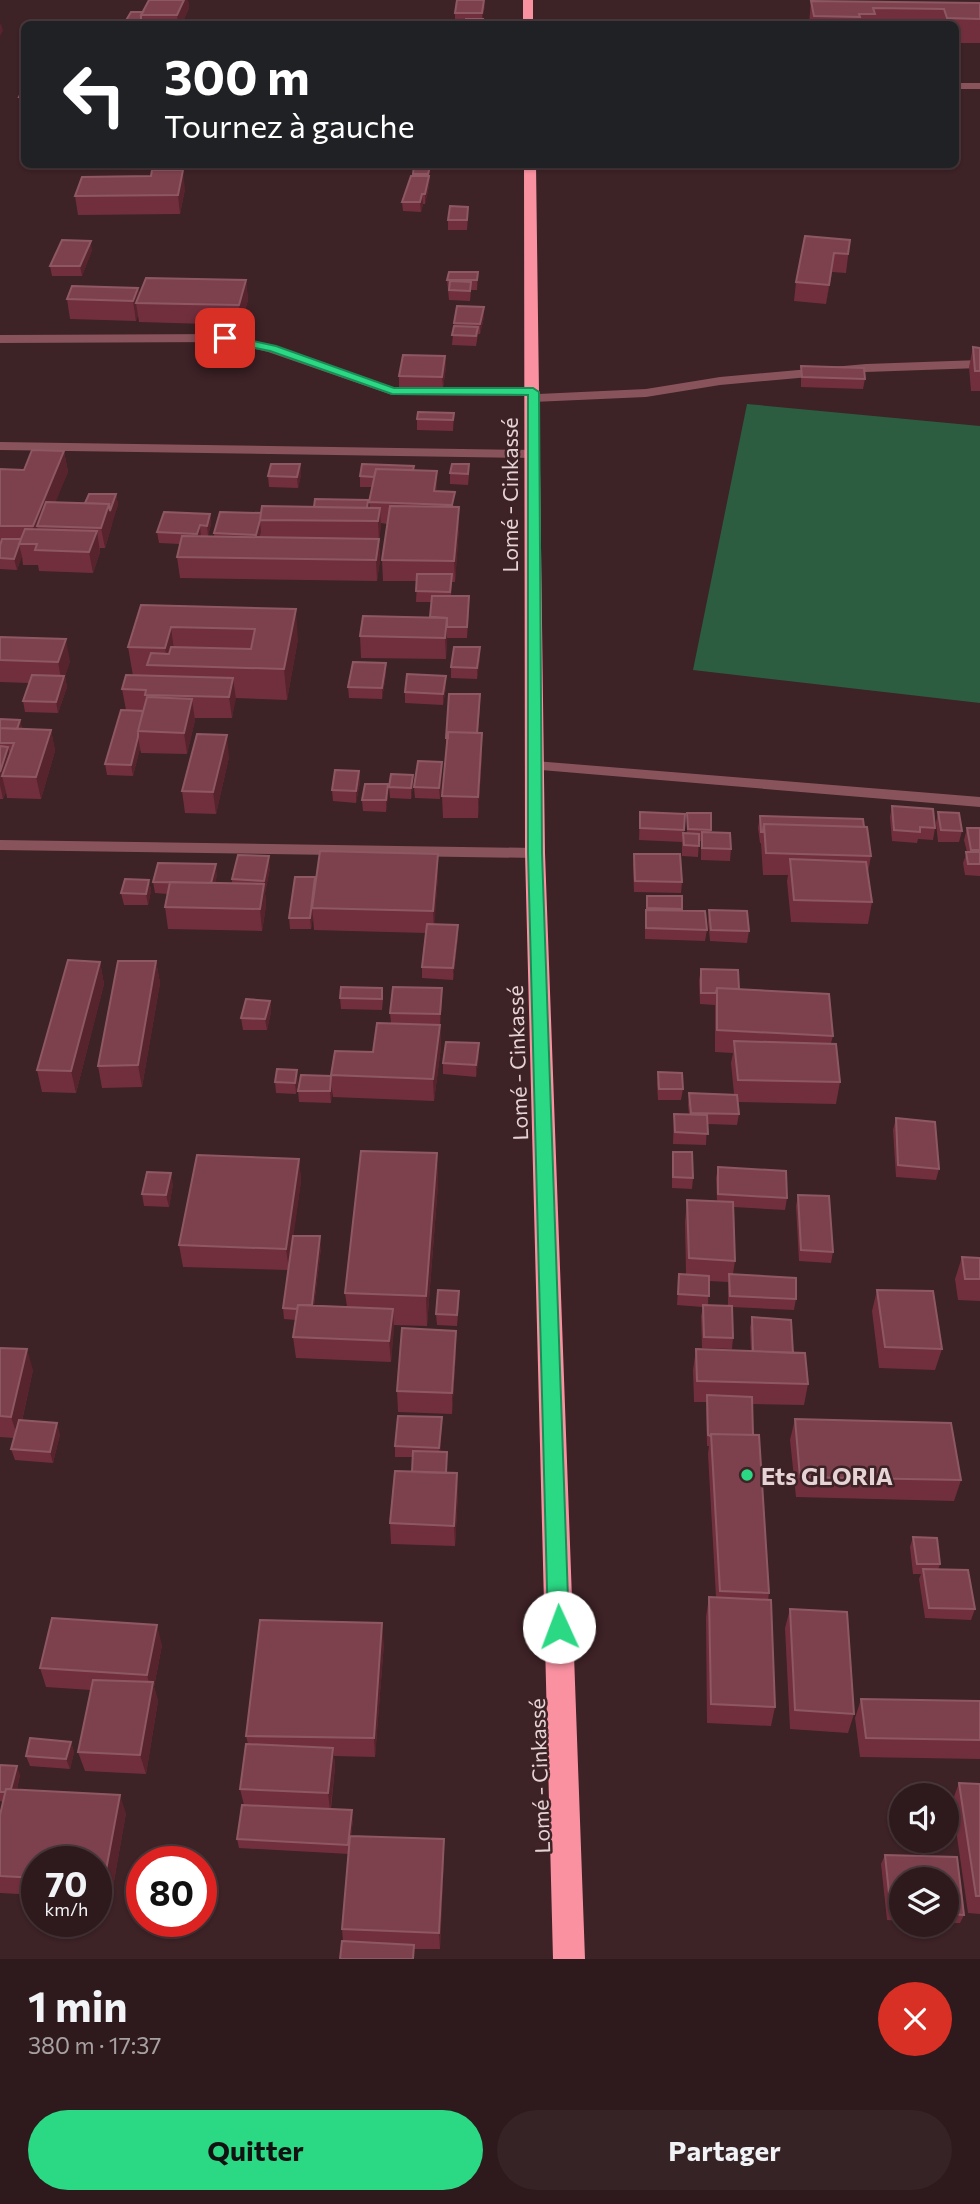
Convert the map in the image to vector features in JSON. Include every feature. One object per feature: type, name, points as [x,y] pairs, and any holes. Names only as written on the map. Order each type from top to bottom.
[{"type":"highway","points":[[528,0],[528,21]]},
{"type":"highway","name":"Lomé - Cinkassé","points":[[530,168],[535,853],[569,1959]]},
{"type":"street","points":[[959,86],[980,86]]},
{"type":"street","points":[[0,339],[225,338],[272,349],[392,391],[533,395],[646,393],[720,381],[866,368],[980,365]]},
{"type":"street","points":[[0,446],[533,454]]},
{"type":"street","points":[[535,766],[980,802]]},
{"type":"street","points":[[0,845],[535,853]]},
{"type":"green space","points":[[747,404],[980,426],[980,703],[693,670]]},
{"type":"building","points":[[149,0],[184,0],[177,15],[141,15]]},
{"type":"building","points":[[457,0],[484,0],[482,13],[455,13]]},
{"type":"building","points":[[811,1],[980,3],[980,19],[947,18],[944,9],[873,8],[875,14],[859,14],[860,17],[814,16]]},
{"type":"building","points":[[131,12],[143,12],[141,21],[126,21]]},
{"type":"building","points":[[466,19],[483,21],[466,21]]},
{"type":"building","points":[[414,168],[430,168],[428,174],[413,174]]},
{"type":"building","points":[[152,170],[183,170],[178,195],[75,196],[82,177],[151,176]]},
{"type":"building","points":[[411,176],[429,176],[425,194],[422,194],[420,202],[402,202]]},
{"type":"building","points":[[450,206],[468,207],[467,220],[448,220]]},
{"type":"building","points":[[805,236],[850,240],[848,254],[834,253],[829,285],[796,282]]},
{"type":"building","points":[[62,240],[91,241],[80,266],[50,266]]},
{"type":"building","points":[[449,272],[478,272],[477,280],[447,280]]},
{"type":"building","points":[[146,278],[246,280],[239,305],[136,303]]},
{"type":"building","points":[[450,281],[471,282],[470,291],[449,290]]},
{"type":"building","points":[[72,286],[138,288],[133,301],[67,299]]},
{"type":"building","points":[[457,306],[484,307],[480,324],[454,323]]},
{"type":"building","points":[[454,326],[478,327],[476,336],[452,335]]},
{"type":"building","points":[[973,347],[980,348],[980,371],[975,371]]},
{"type":"building","points":[[403,355],[445,356],[442,377],[399,376]]},
{"type":"building","points":[[801,366],[864,368],[865,379],[802,377]]},
{"type":"building","points":[[418,412],[454,413],[453,420],[417,419]]},
{"type":"building","points":[[32,450],[64,451],[33,526],[0,526],[0,469],[24,470]]},
{"type":"building","points":[[271,464],[300,464],[297,477],[268,476]]},
{"type":"building","points":[[362,464],[414,466],[413,470],[376,469],[374,477],[360,476]]},
{"type":"building","points":[[452,464],[469,464],[468,474],[450,473]]},
{"type":"building","points":[[376,469],[437,471],[434,491],[455,492],[452,505],[369,502]]},
{"type":"building","points":[[89,494],[116,494],[110,511],[109,504],[85,503]]},
{"type":"building","points":[[315,499],[368,500],[367,508],[314,507]]},
{"type":"building","points":[[46,502],[109,504],[101,528],[37,526]]},
{"type":"building","points":[[262,506],[380,508],[378,521],[260,520]]},
{"type":"building","points":[[390,506],[459,507],[454,561],[382,560]]},
{"type":"building","points":[[164,512],[210,514],[207,526],[200,525],[197,534],[157,532]]},
{"type":"building","points":[[220,512],[261,513],[256,535],[214,533]]},
{"type":"building","points":[[25,529],[97,531],[89,552],[35,550],[37,544],[19,544]]},
{"type":"building","points":[[182,536],[379,539],[376,560],[177,557]]},
{"type":"building","points":[[2,539],[21,539],[14,559],[0,558]]},
{"type":"building","points":[[417,574],[452,574],[450,592],[416,591]]},
{"type":"building","points":[[432,596],[469,596],[467,627],[447,627],[447,618],[430,617]]},
{"type":"building","points":[[141,605],[296,609],[284,669],[147,665],[151,653],[169,654],[171,647],[251,649],[255,629],[171,627],[165,648],[128,647]]},
{"type":"building","points":[[363,616],[447,618],[445,638],[360,636]]},
{"type":"building","points":[[0,637],[66,639],[58,662],[0,660]]},
{"type":"building","points":[[454,647],[480,647],[477,668],[451,667]]},
{"type":"building","points":[[353,662],[386,663],[382,688],[348,687]]},
{"type":"building","points":[[407,674],[446,676],[443,694],[405,692]]},
{"type":"building","points":[[32,675],[64,676],[56,702],[23,701]]},
{"type":"building","points":[[126,675],[233,678],[229,697],[145,695],[146,690],[122,689]]},
{"type":"building","points":[[449,694],[480,694],[477,733],[448,732],[446,738]]},
{"type":"building","points":[[147,697],[192,699],[184,733],[138,731]]},
{"type":"building","points":[[121,710],[143,711],[131,765],[105,764]]},
{"type":"building","points":[[0,719],[20,720],[17,729],[0,728]]},
{"type":"building","points":[[0,728],[51,730],[36,777],[2,776],[14,743],[0,743]]},
{"type":"building","points":[[448,732],[482,733],[478,797],[442,796]]},
{"type":"building","points":[[197,734],[227,735],[213,792],[182,791]]},
{"type":"building","points":[[0,746],[8,747],[0,772]]},
{"type":"building","points":[[418,761],[442,762],[439,788],[414,787]]},
{"type":"building","points":[[335,770],[359,771],[356,791],[332,790]]},
{"type":"building","points":[[391,774],[413,775],[411,788],[389,787]]},
{"type":"building","points":[[365,784],[388,784],[386,800],[362,800]]},
{"type":"building","points":[[892,806],[933,809],[935,828],[920,827],[920,832],[894,830]]},
{"type":"building","points":[[640,812],[685,814],[684,830],[640,828]]},
{"type":"building","points":[[938,812],[959,813],[962,831],[941,830]]},
{"type":"building","points":[[687,813],[711,813],[711,830],[688,829]]},
{"type":"building","points":[[760,816],[863,819],[864,827],[764,824],[761,832]]},
{"type":"building","points":[[764,824],[867,827],[871,856],[766,853]]},
{"type":"building","points":[[967,828],[980,828],[980,850],[971,850]]},
{"type":"building","points":[[702,832],[730,833],[731,849],[702,848]]},
{"type":"building","points":[[683,833],[699,834],[699,846],[684,845]]},
{"type":"building","points":[[320,851],[438,854],[433,911],[312,908]]},
{"type":"building","points":[[966,852],[980,852],[980,864],[968,864]]},
{"type":"building","points":[[634,854],[680,854],[682,882],[635,881]]},
{"type":"building","points":[[238,855],[269,856],[264,881],[232,879]]},
{"type":"building","points":[[790,859],[866,862],[872,902],[794,900]]},
{"type":"building","points":[[158,863],[216,864],[211,883],[153,882]]},
{"type":"building","points":[[295,877],[315,877],[310,918],[289,918]]},
{"type":"building","points":[[125,879],[149,880],[146,894],[121,893]]},
{"type":"building","points":[[170,882],[264,884],[260,909],[165,907]]},
{"type":"building","points":[[647,896],[682,896],[682,909],[647,908]]},
{"type":"building","points":[[646,910],[705,911],[707,930],[646,928]]},
{"type":"building","points":[[709,910],[747,911],[749,931],[711,930]]},
{"type":"building","points":[[427,924],[458,925],[453,968],[422,967]]},
{"type":"building","points":[[68,960],[100,962],[71,1071],[37,1070]]},
{"type":"building","points":[[118,961],[156,961],[138,1065],[98,1066]]},
{"type":"building","points":[[701,969],[738,970],[739,989],[717,988],[716,993],[701,993]]},
{"type":"building","points":[[341,987],[382,988],[382,999],[340,998]]},
{"type":"building","points":[[393,987],[442,988],[440,1014],[390,1013]]},
{"type":"building","points":[[717,988],[829,994],[833,1036],[717,1030]]},
{"type":"building","points":[[246,999],[270,1001],[265,1019],[241,1018]]},
{"type":"building","points":[[377,1023],[440,1025],[433,1079],[331,1075],[335,1051],[373,1052]]},
{"type":"building","points":[[734,1041],[836,1044],[840,1082],[738,1080]]},
{"type":"building","points":[[446,1042],[479,1043],[476,1065],[443,1063]]},
{"type":"building","points":[[277,1069],[297,1070],[295,1083],[275,1082]]},
{"type":"building","points":[[658,1072],[682,1073],[683,1089],[659,1089]]},
{"type":"building","points":[[301,1075],[331,1076],[330,1091],[298,1091]]},
{"type":"building","points":[[689,1093],[737,1095],[739,1114],[691,1113]]},
{"type":"building","points":[[674,1114],[707,1115],[708,1134],[675,1132]]},
{"type":"building","points":[[896,1118],[935,1122],[939,1169],[898,1165]]},
{"type":"building","points":[[361,1151],[437,1153],[426,1296],[345,1293]]},
{"type":"building","points":[[673,1152],[692,1152],[693,1178],[673,1177]]},
{"type":"building","points":[[197,1155],[299,1159],[286,1249],[179,1245]]},
{"type":"building","points":[[718,1167],[786,1171],[787,1198],[718,1194]]},
{"type":"building","points":[[147,1172],[171,1173],[166,1195],[142,1194]]},
{"type":"building","points":[[798,1195],[829,1196],[833,1252],[801,1250]]},
{"type":"building","points":[[687,1200],[733,1202],[735,1261],[689,1258]]},
{"type":"building","points":[[293,1236],[320,1236],[312,1305],[298,1305],[297,1309],[283,1308]]},
{"type":"building","points":[[962,1257],[980,1258],[980,1279],[965,1279]]},
{"type":"building","points":[[679,1274],[709,1276],[709,1296],[678,1294]]},
{"type":"building","points":[[729,1274],[796,1278],[796,1299],[730,1296]]},
{"type":"building","points":[[438,1290],[459,1291],[457,1315],[436,1314]]},
{"type":"building","points":[[877,1290],[933,1291],[942,1349],[885,1347]]},
{"type":"building","points":[[298,1305],[393,1309],[389,1341],[293,1337]]},
{"type":"building","points":[[703,1305],[732,1306],[733,1338],[704,1337]]},
{"type":"building","points":[[752,1317],[791,1320],[793,1353],[753,1351]]},
{"type":"building","points":[[402,1328],[456,1331],[452,1393],[397,1391]]},
{"type":"building","points":[[0,1348],[27,1349],[11,1417],[0,1416]]},
{"type":"building","points":[[696,1349],[805,1353],[808,1384],[697,1381]]},
{"type":"building","points":[[707,1395],[752,1397],[753,1435],[708,1435]]},
{"type":"building","points":[[398,1416],[442,1417],[439,1448],[395,1446]]},
{"type":"building","points":[[795,1419],[951,1423],[961,1480],[800,1477]]},
{"type":"building","points":[[19,1420],[57,1423],[50,1452],[11,1449]]},
{"type":"building","points":[[711,1434],[759,1435],[769,1593],[720,1591]]},
{"type":"building","points":[[413,1451],[447,1452],[446,1473],[412,1472]]},
{"type":"building","points":[[395,1471],[457,1473],[454,1526],[390,1523]]},
{"type":"building","points":[[913,1537],[937,1538],[940,1564],[917,1564]]},
{"type":"building","points":[[923,1569],[968,1570],[975,1609],[929,1608]]},
{"type":"building","points":[[709,1597],[771,1600],[775,1707],[711,1704]]},
{"type":"building","points":[[790,1609],[847,1612],[854,1714],[795,1710]]},
{"type":"building","points":[[52,1618],[157,1625],[147,1675],[40,1668]]},
{"type":"building","points":[[260,1620],[382,1623],[374,1738],[246,1736]]},
{"type":"building","points":[[93,1680],[153,1682],[140,1755],[78,1752]]},
{"type":"building","points":[[861,1699],[980,1701],[980,1740],[866,1738]]},
{"type":"building","points":[[30,1738],[71,1742],[66,1759],[26,1756]]},
{"type":"building","points":[[246,1744],[333,1748],[328,1793],[240,1789]]},
{"type":"building","points":[[0,1765],[17,1766],[11,1789],[6,1789],[5,1792],[0,1792]]},
{"type":"building","points":[[959,1783],[980,1784],[980,1896],[976,1896]]},
{"type":"building","points":[[6,1789],[120,1795],[111,1846],[21,1846],[21,1877],[0,1876],[0,1815]]},
{"type":"building","points":[[242,1805],[352,1810],[348,1845],[237,1839]]},
{"type":"building","points":[[350,1836],[444,1839],[439,1933],[342,1929]]},
{"type":"building","points":[[885,1855],[957,1857],[958,1867],[889,1867],[889,1893]]},
{"type":"building","points":[[959,1874],[964,1915],[959,1915]]},
{"type":"building","points":[[342,1941],[414,1945],[413,1959],[340,1959]]},
{"type":"place","name":"Ets GLORIA","points":[[747,1475]]},
{"type":"route","points":[[225,338],[272,349],[392,391],[533,392],[535,853],[559,1627]]}]
